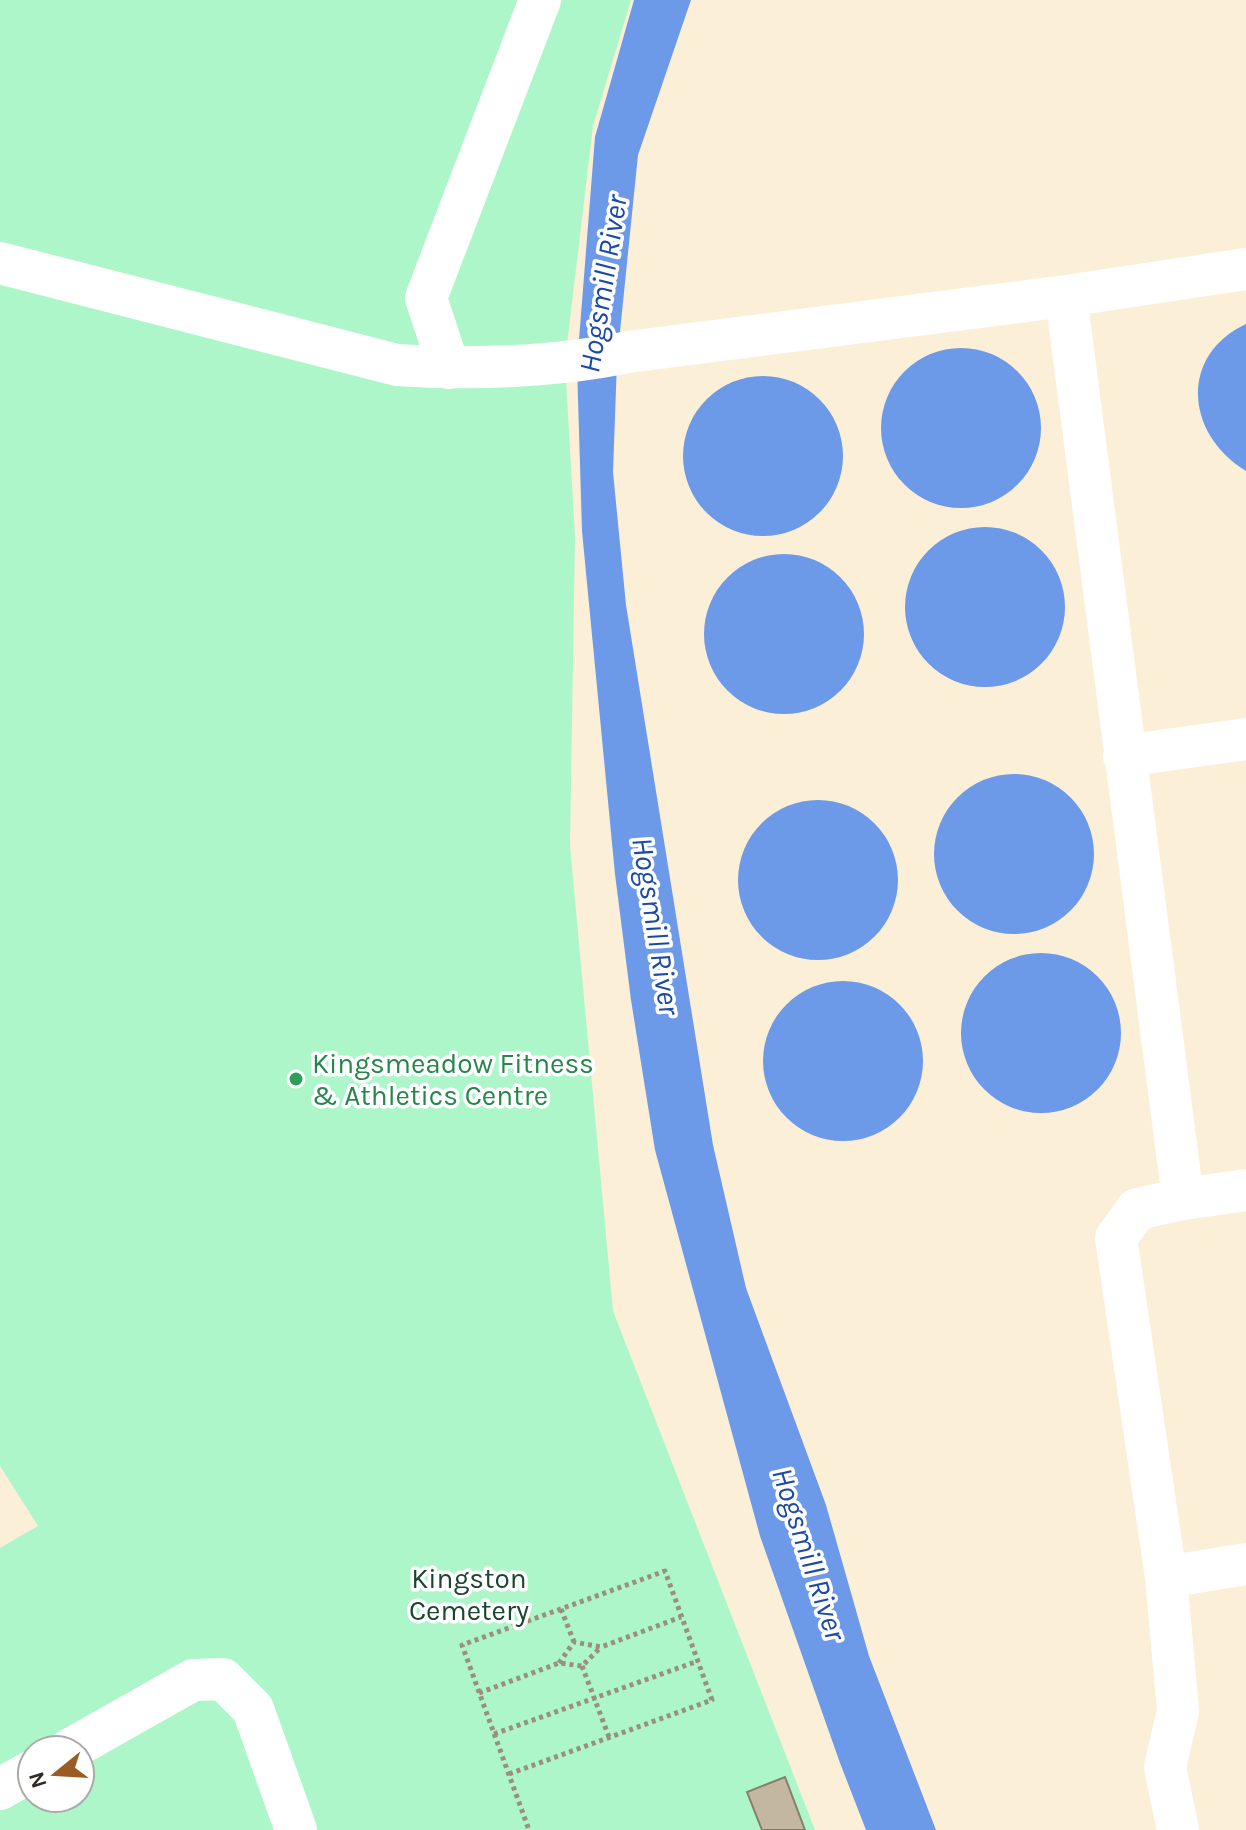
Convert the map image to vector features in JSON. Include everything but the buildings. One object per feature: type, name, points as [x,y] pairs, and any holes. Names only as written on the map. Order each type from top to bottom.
[{"type":"lane","points":[[449,368],[426,298],[540,0]]},
{"type":"lane","points":[[0,263],[397,365],[449,368],[585,361],[628,352],[1066,296],[1246,269]]},
{"type":"lane","points":[[1066,296],[1183,1199]]},
{"type":"lane","points":[[1124,756],[1246,739]]},
{"type":"lane","points":[[1178,1830],[1165,1767],[1178,1711],[1166,1577],[1116,1238],[1137,1209],[1246,1190]]},
{"type":"lane","points":[[1166,1577],[1246,1564]]},
{"type":"lane","points":[[96,1735],[193,1680],[223,1679],[253,1709],[296,1830]]},
{"type":"path","points":[[509,1774],[712,1700],[665,1571],[462,1645],[529,1830]]},
{"type":"path","points":[[561,1609],[574,1642]]},
{"type":"path","points":[[582,1666],[601,1647],[681,1617]]},
{"type":"path","points":[[574,1642],[601,1647]]},
{"type":"path","points":[[559,1663],[574,1642]]},
{"type":"path","points":[[494,1734],[698,1661]]},
{"type":"path","points":[[479,1693],[559,1663],[582,1666]]},
{"type":"path","points":[[582,1666],[609,1737]]},
{"type":"green space","name":"Kingston Cemetery","points":[[0,0],[631,0],[593,126],[565,361],[575,537],[570,846],[613,1311],[815,1830],[0,1830],[0,1548],[38,1526],[0,1466]]},
{"type":"water","name":"Hogsmill River","points":[[634,0],[691,0],[638,155],[617,361],[613,472],[626,605],[713,1145],[746,1288],[826,1505],[869,1656],[936,1830],[866,1830],[760,1536],[655,1150],[615,874],[582,531],[577,365],[595,137]]},
{"type":"water","points":[[1246,324],[1246,471],[1226,456],[1211,437],[1202,417],[1198,396],[1200,375],[1209,355],[1224,338]]},
{"type":"water","points":[[961,348],[992,354],[1018,371],[1035,397],[1041,428],[1035,459],[1018,485],[992,502],[961,508],[930,502],[904,485],[887,459],[881,428],[887,397],[904,371],[930,354]]},
{"type":"water","points":[[763,376],[794,382],[820,399],[837,425],[843,456],[837,487],[820,513],[794,530],[763,536],[732,530],[706,513],[689,487],[683,456],[689,425],[706,399],[732,382]]},
{"type":"water","points":[[985,527],[1016,533],[1042,550],[1059,576],[1065,607],[1059,638],[1042,664],[1016,681],[985,687],[954,681],[928,664],[911,638],[905,607],[911,576],[928,550],[954,533]]},
{"type":"water","points":[[784,554],[815,560],[841,577],[858,603],[864,634],[858,665],[841,691],[815,708],[784,714],[753,708],[727,691],[710,665],[704,634],[710,603],[727,577],[753,560]]},
{"type":"water","points":[[1014,774],[1045,780],[1071,797],[1088,823],[1094,854],[1088,885],[1071,911],[1045,928],[1014,934],[983,928],[957,911],[940,885],[934,854],[940,823],[957,797],[983,780]]},
{"type":"water","points":[[818,800],[849,806],[875,823],[892,849],[898,880],[892,911],[875,937],[849,954],[818,960],[787,954],[761,937],[744,911],[738,880],[744,849],[761,823],[787,806]]},
{"type":"water","points":[[1041,953],[1072,959],[1098,976],[1115,1002],[1121,1033],[1115,1064],[1098,1090],[1072,1107],[1041,1113],[1010,1107],[984,1090],[967,1064],[961,1033],[967,1002],[984,976],[1010,959]]},
{"type":"water","points":[[843,981],[874,987],[900,1004],[917,1030],[923,1061],[917,1092],[900,1118],[874,1135],[843,1141],[812,1135],[786,1118],[769,1092],[763,1061],[769,1030],[786,1004],[812,987]]},
{"type":"place","name":"Kingsmeadow Fitness & Athletics Centre","points":[[296,1079]]}]
